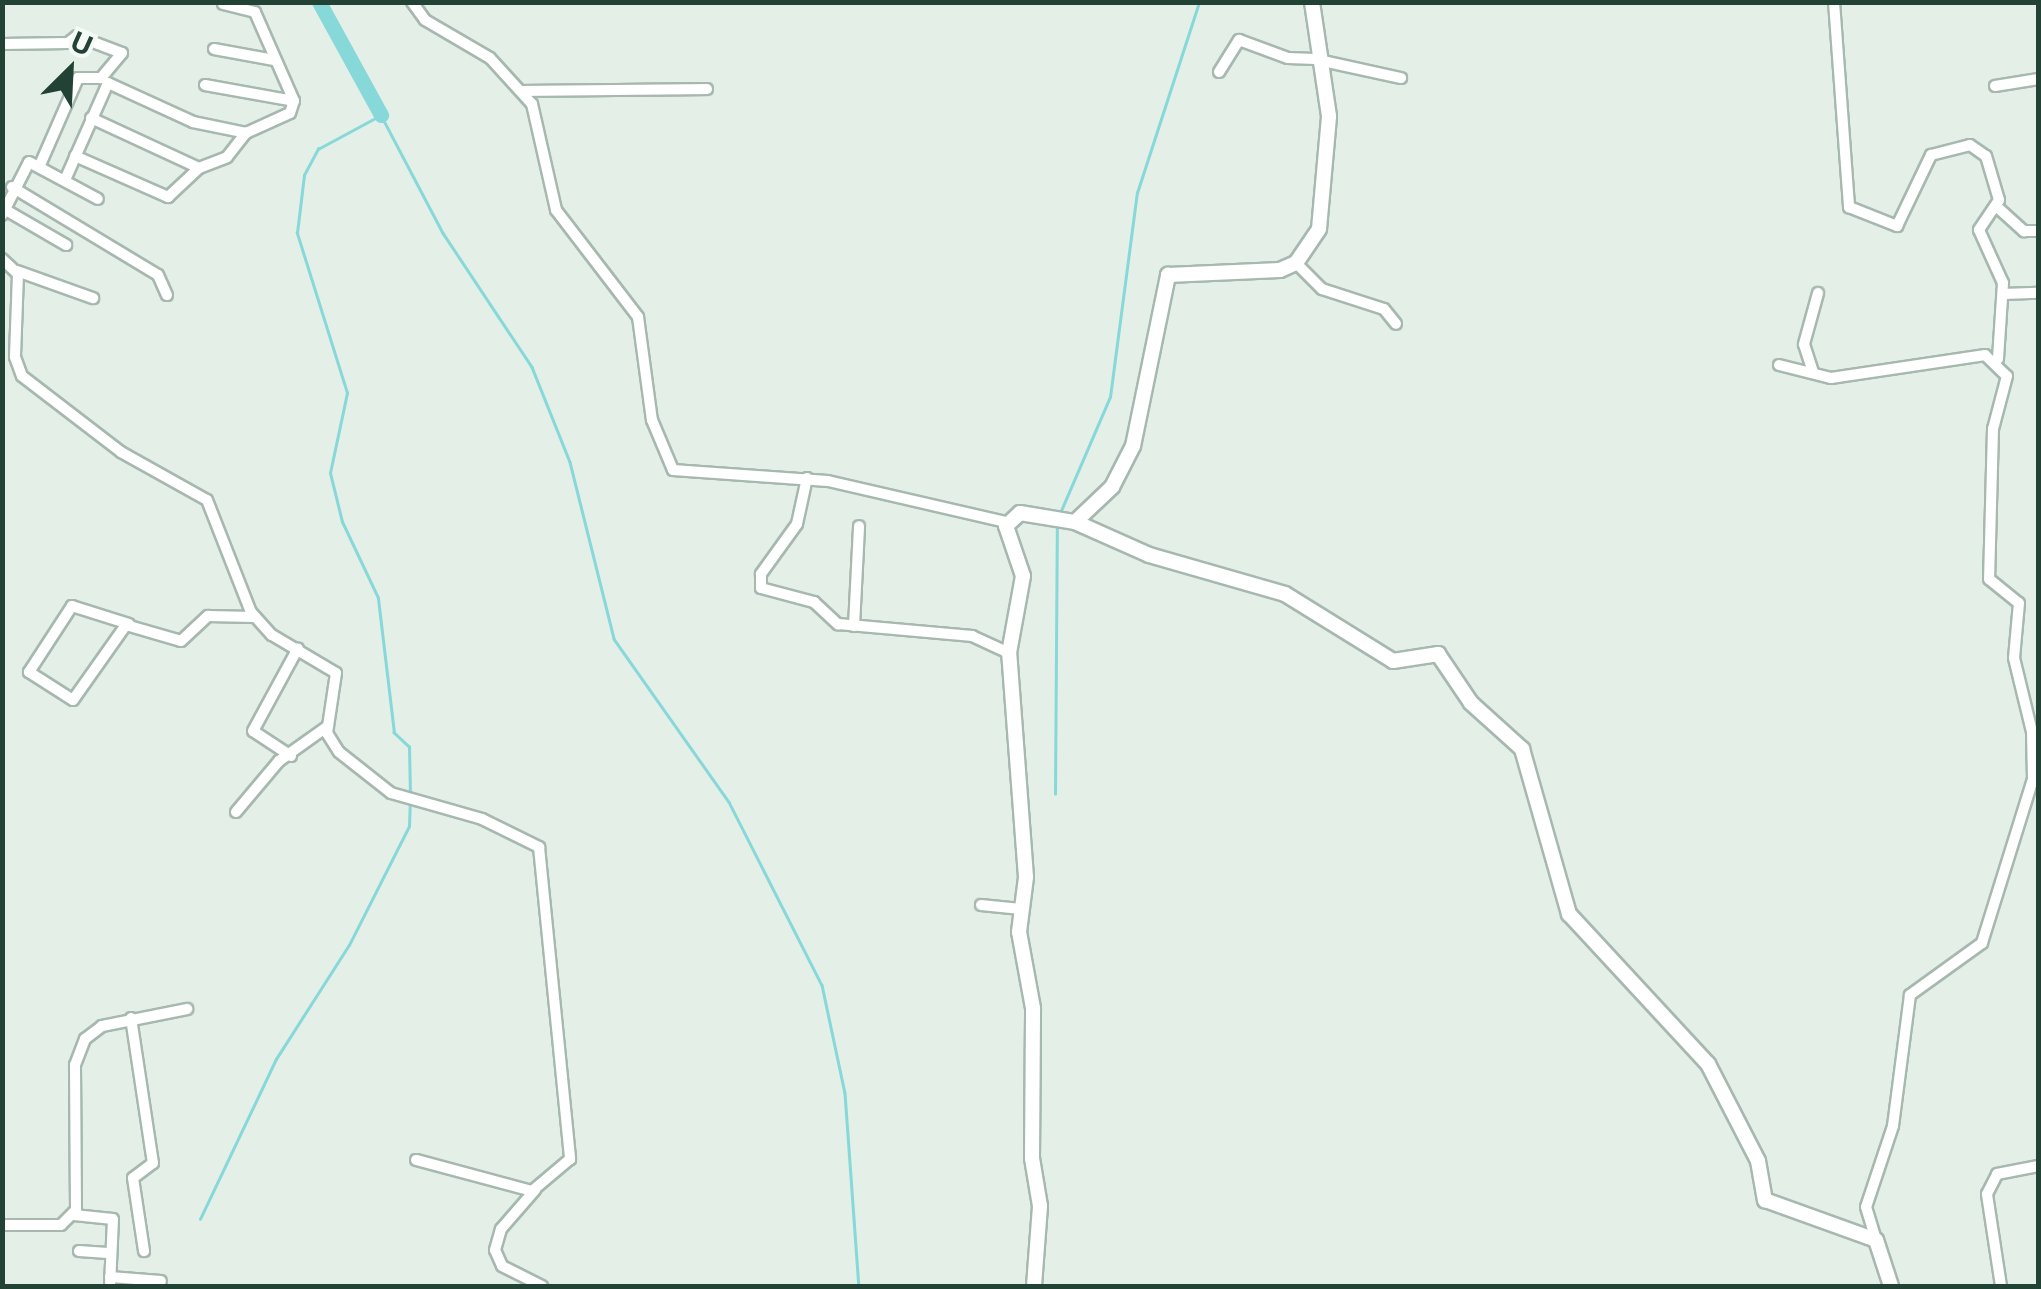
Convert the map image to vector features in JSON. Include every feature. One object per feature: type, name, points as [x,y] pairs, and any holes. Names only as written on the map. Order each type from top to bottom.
[{"type":"street","points":[[412,2],[524,91],[561,220],[638,317],[666,464],[692,475],[807,478],[1006,522]]},
{"type":"street","points":[[1064,520],[1112,486],[1133,446],[1168,275],[1245,276],[1296,263],[1326,206],[1322,60],[1312,2]]},
{"type":"street","points":[[1834,2],[1849,206],[1897,226],[1924,162],[1959,145],[1986,156],[1996,206],[2024,231],[2038,232]]},
{"type":"street","points":[[75,156],[168,197],[199,168],[227,157],[246,133],[290,113],[294,101],[255,12],[223,4]]},
{"type":"street","points":[[2,44],[78,36],[122,53],[100,78],[78,78],[40,165]]},
{"type":"street","points":[[1219,72],[1239,40],[1288,58],[1322,60],[1401,78]]},
{"type":"street","points":[[214,49],[274,60]]},
{"type":"street","points":[[1995,86],[2038,78]]},
{"type":"street","points":[[65,180],[108,83],[192,122],[246,133]]},
{"type":"street","points":[[205,85],[294,101]]},
{"type":"street","points":[[524,91],[707,89]]},
{"type":"street","points":[[91,118],[199,168]]},
{"type":"street","points":[[66,244],[3,208],[26,163],[40,165],[98,199]]},
{"type":"street","points":[[12,187],[158,275],[167,295]]},
{"type":"street","points":[[1891,1286],[1866,1207],[1893,1126],[1910,994],[1982,943],[2033,779],[2032,732],[2014,658],[2020,602],[1990,580],[1993,430],[2007,376],[1998,360],[2004,294],[1979,230],[1996,206]]},
{"type":"street","points":[[2,259],[16,271],[93,298]]},
{"type":"street","points":[[1296,263],[1326,292],[1384,309],[1396,324]]},
{"type":"street","points":[[16,271],[22,376],[120,452],[207,500],[254,617]]},
{"type":"street","points":[[1813,372],[1804,344],[1818,294]]},
{"type":"street","points":[[2004,294],[2038,294]]},
{"type":"street","points":[[1779,365],[1838,377],[1934,360],[1998,360]]},
{"type":"street","points":[[807,478],[794,530],[758,583],[854,626],[972,636],[1009,654]]},
{"type":"street","points":[[1006,522],[1016,513],[1064,520],[1149,555],[1284,594],[1383,657],[1438,654],[1471,702],[1516,739],[1569,914],[1708,1064],[1758,1161],[1765,1200],[1876,1240]]},
{"type":"street","points":[[1006,522],[1023,576],[1009,654],[1025,869],[1021,909],[1040,1206],[1034,1286]]},
{"type":"street","points":[[854,626],[859,526]]},
{"type":"street","points":[[129,624],[73,700],[29,672],[72,606],[129,624],[181,641],[212,614],[254,617],[336,673],[328,726],[339,752],[396,794],[522,835],[541,852],[543,934],[572,1144],[566,1166],[535,1190],[501,1229],[494,1250],[502,1266],[542,1286]]},
{"type":"street","points":[[291,756],[253,731],[298,648]]},
{"type":"street","points":[[236,812],[291,756],[328,726]]},
{"type":"street","points":[[981,905],[1021,909]]},
{"type":"street","points":[[74,1215],[78,1050],[92,1032],[131,1018],[187,1009]]},
{"type":"street","points":[[131,1018],[153,1163],[133,1178],[144,1251]]},
{"type":"street","points":[[416,1160],[535,1190]]},
{"type":"street","points":[[2001,1286],[1988,1194],[1997,1174],[2038,1166]]},
{"type":"street","points":[[2,1225],[60,1225],[74,1215],[113,1219],[110,1282],[161,1281]]},
{"type":"street","points":[[79,1251],[112,1253]]},
{"type":"waterway","points":[[319,2],[381,115]]},
{"type":"waterway","points":[[1060,513],[1110,397],[1137,193],[1199,2]]},
{"type":"waterway","points":[[410,795],[409,747],[394,733],[378,598],[342,522],[330,473],[347,393],[297,233],[304,175],[318,149],[381,115],[443,233],[532,367],[570,462],[614,639],[729,802],[822,985],[845,1093],[859,1286]]},
{"type":"waterway","points":[[1055,794],[1057,526]]},
{"type":"waterway","points":[[200,1219],[276,1059],[349,945],[409,826],[410,803]]}]
